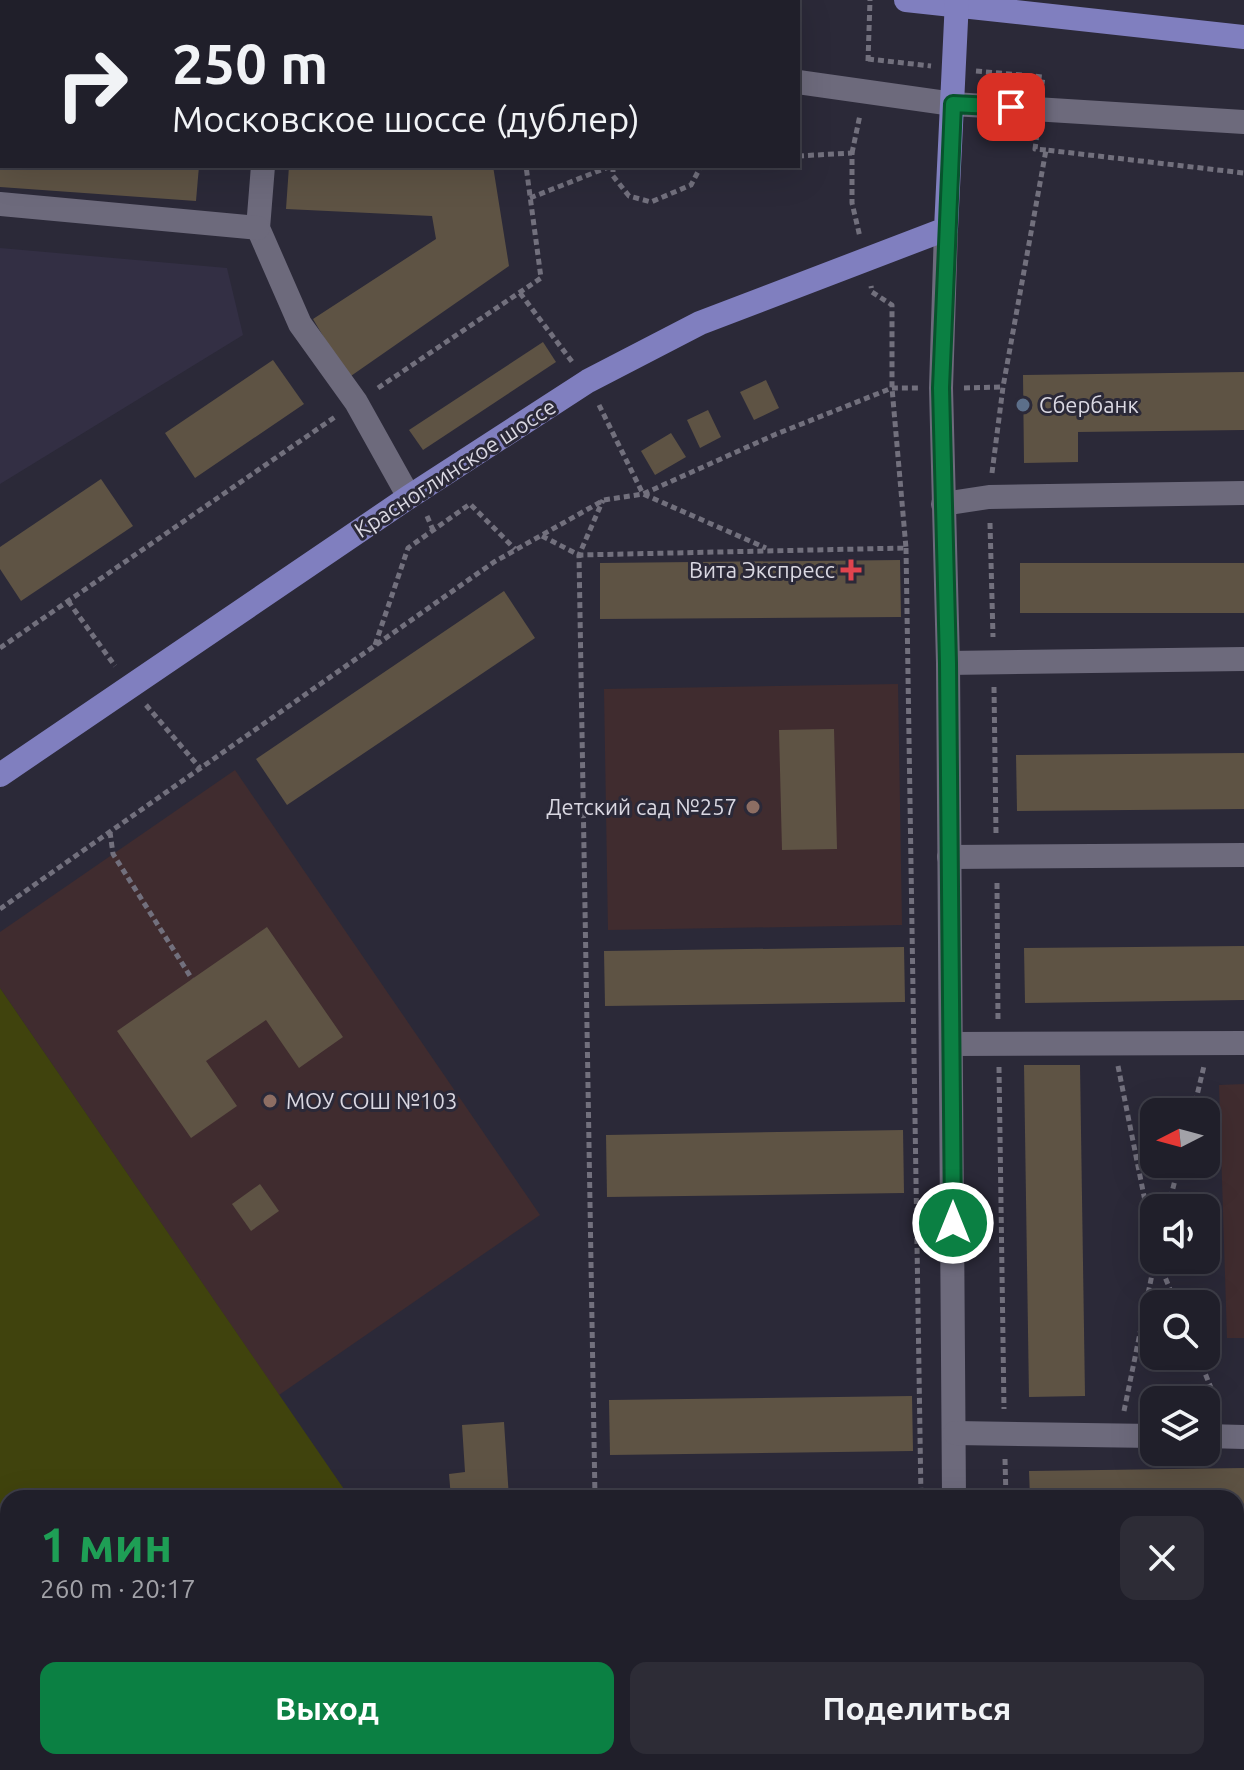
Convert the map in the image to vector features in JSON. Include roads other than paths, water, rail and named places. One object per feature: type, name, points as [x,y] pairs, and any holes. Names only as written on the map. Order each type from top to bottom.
[{"type":"main road","points":[[906,0],[957,3],[1244,37]]},
{"type":"main road","points":[[946,229],[957,3]]},
{"type":"main road","name":"Красноглинское шоссе","points":[[0,775],[413,495],[588,381],[700,323],[946,229]]},
{"type":"street","points":[[800,82],[953,104],[1244,122]]},
{"type":"street","points":[[263,168],[258,228],[300,324],[356,402],[413,495]]},
{"type":"street","points":[[0,204],[258,228]]},
{"type":"street","points":[[946,229],[941,388],[948,663],[954,1490]]},
{"type":"street","points":[[943,504],[989,497],[1244,493]]},
{"type":"street","points":[[948,663],[1244,659]]},
{"type":"street","points":[[949,857],[1244,855]]},
{"type":"street","points":[[951,1044],[1244,1043]]},
{"type":"street","points":[[955,1433],[1140,1436]]},
{"type":"place","name":"Сбербанк","points":[[1023,405]]},
{"type":"place","name":"Вита Экспресс","points":[[851,570]]},
{"type":"place","name":"Детский сад №257","points":[[753,807]]},
{"type":"place","name":"МОУ СОШ №103","points":[[270,1101]]}]
